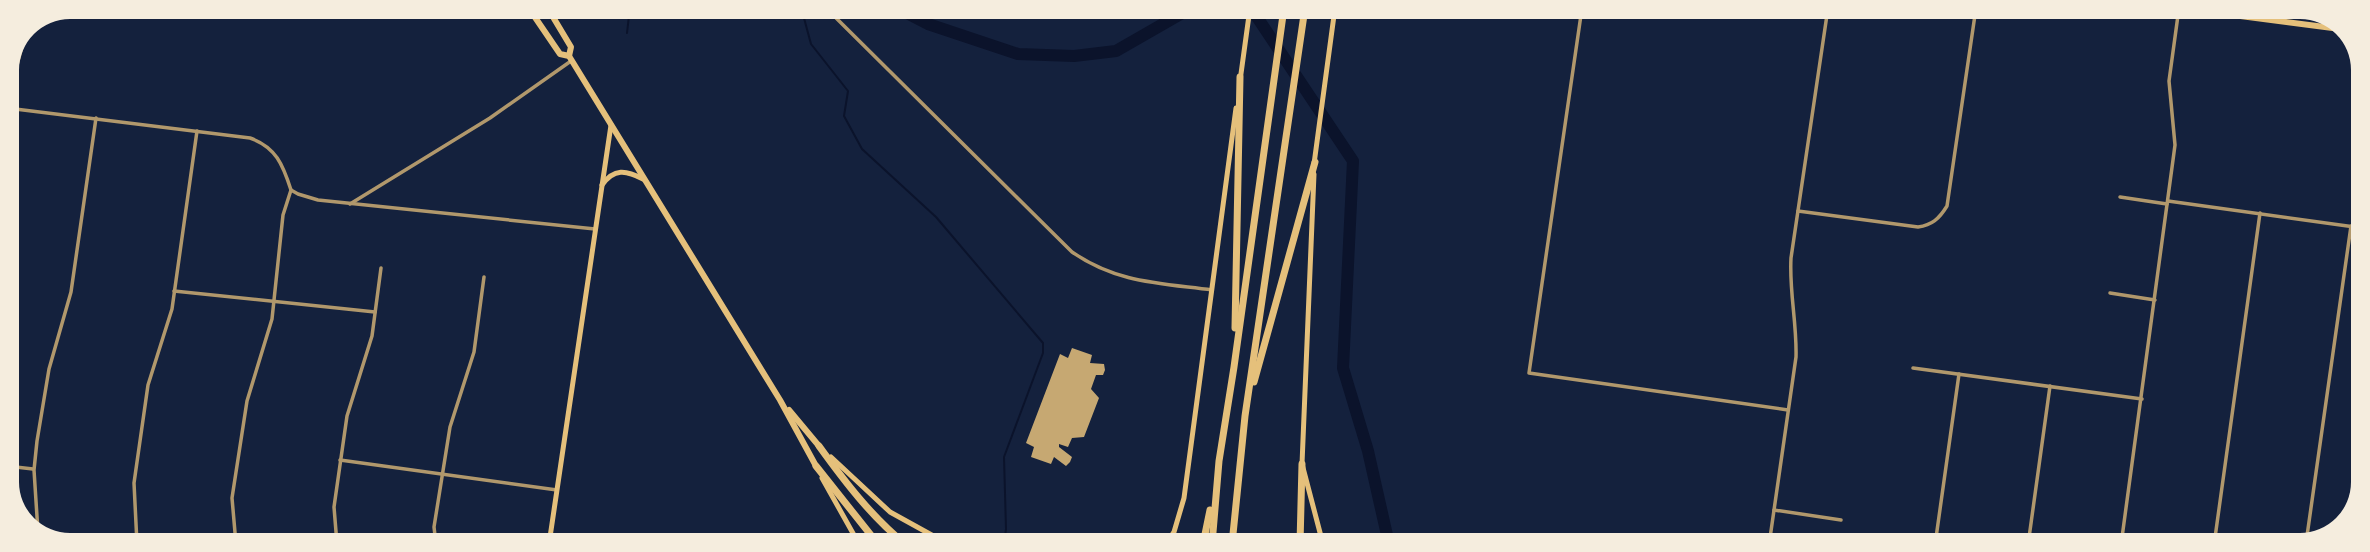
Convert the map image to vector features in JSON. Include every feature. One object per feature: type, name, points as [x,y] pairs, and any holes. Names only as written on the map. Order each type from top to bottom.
[{"type":"highway","points":[[1205,533],[1234,367],[1282,19]]},
{"type":"highway","points":[[1233,533],[1245,416],[1303,19]]},
{"type":"highway","points":[[1234,367],[1240,77]]},
{"type":"highway","points":[[1245,416],[1315,162]]},
{"type":"highway","points":[[819,446],[849,489],[891,533]]},
{"type":"highway","points":[[1212,533],[1219,461]]},
{"type":"highway","points":[[1300,533],[1302,464]]},
{"type":"highway","points":[[816,466],[869,533]]},
{"type":"main road","points":[[536,19],[560,54],[570,59],[611,125],[780,400],[853,533]]},
{"type":"main road","points":[[554,19],[571,47],[570,59]]},
{"type":"main road","points":[[1173,533],[1184,498],[1248,19]]},
{"type":"main road","points":[[1320,533],[1302,464],[1308,264],[1315,162],[1334,19]]},
{"type":"main road","points":[[2258,19],[2327,28]]},
{"type":"main road","points":[[551,533],[611,125]]},
{"type":"main road","points":[[601,188],[609,176],[618,171],[643,179]]},
{"type":"main road","points":[[780,400],[819,446],[890,512],[928,533]]},
{"type":"street","points":[[836,19],[1072,252],[1098,269],[1124,278],[1212,290]]},
{"type":"street","points":[[1580,19],[1529,373],[1788,410]]},
{"type":"street","points":[[1771,533],[1796,357],[1797,332],[1790,274],[1826,19]]},
{"type":"street","points":[[1798,211],[1917,227],[1928,225],[1941,215],[1947,206],[1974,19]]},
{"type":"street","points":[[2123,533],[2175,145],[2169,81],[2177,19]]},
{"type":"street","points":[[350,204],[490,118],[570,59]]},
{"type":"street","points":[[19,109],[250,138],[268,146],[284,167],[290,190],[283,215],[272,319],[247,401],[232,498],[235,533]]},
{"type":"street","points":[[37,520],[34,470],[49,369],[71,292],[96,118]]},
{"type":"street","points":[[136,533],[134,484],[148,385],[172,309],[197,131]]},
{"type":"street","points":[[290,190],[305,197],[350,204],[595,229]]},
{"type":"street","points":[[2120,197],[2351,226],[2308,532]]},
{"type":"street","points":[[2216,533],[2260,213]]},
{"type":"street","points":[[336,533],[334,507],[347,416],[372,336],[381,268]]},
{"type":"street","points":[[435,533],[450,426],[474,352],[484,277]]},
{"type":"street","points":[[174,291],[375,312]]},
{"type":"street","points":[[2110,293],[2155,300]]},
{"type":"street","points":[[1913,368],[2142,399]]},
{"type":"street","points":[[1937,533],[1959,374]]},
{"type":"street","points":[[2030,533],[2050,386]]},
{"type":"street","points":[[340,460],[557,490]]},
{"type":"street","points":[[19,468],[34,470]]},
{"type":"street","points":[[1774,510],[1841,520]]},
{"type":"building","points":[[1072,348],[1092,355],[1090,363],[1104,364],[1105,370],[1103,375],[1096,375],[1091,389],[1099,398],[1084,437],[1072,438],[1068,447],[1059,444],[1059,447],[1072,457],[1066,466],[1054,457],[1051,464],[1031,457],[1034,447],[1026,443],[1060,354],[1068,358]]},
{"type":"waterway","points":[[627,33],[629,19]]},
{"type":"waterway","points":[[804,19],[811,44],[848,91],[844,116],[862,149],[936,217],[1043,343],[1043,353],[1004,457],[1005,533]]},
{"type":"waterway","points":[[918,19],[1018,54],[1074,56],[1116,51],[1172,19]]},
{"type":"waterway","points":[[1258,19],[1353,161],[1343,368],[1368,451],[1387,533]]}]
